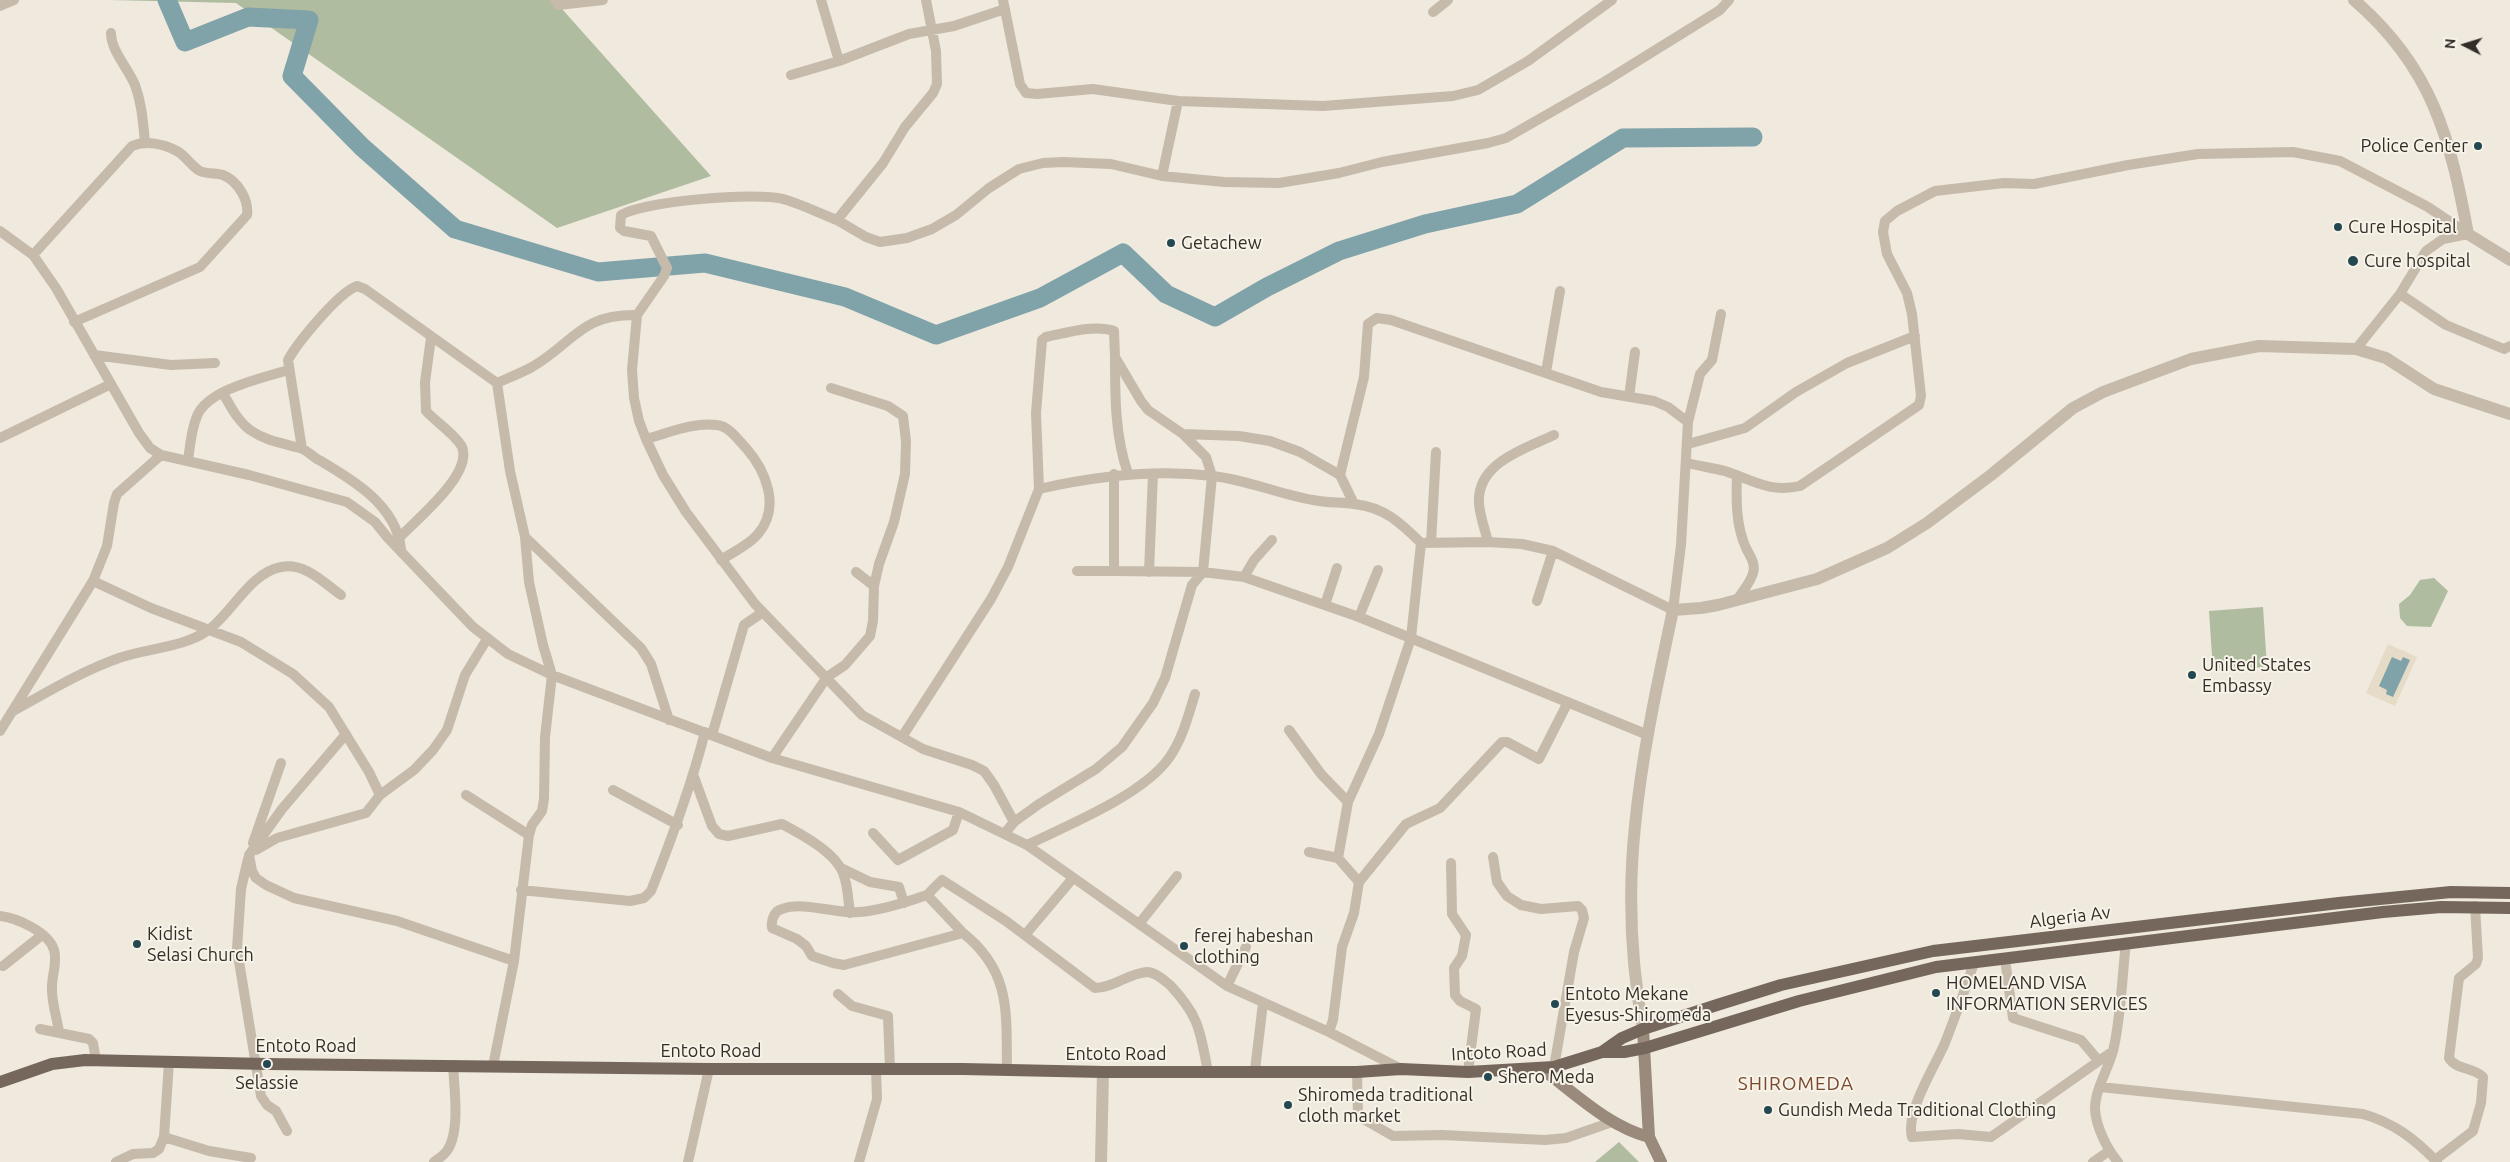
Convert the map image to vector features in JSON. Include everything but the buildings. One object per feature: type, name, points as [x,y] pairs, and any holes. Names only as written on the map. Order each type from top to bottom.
[{"type":"main road","name":"Algeria Av","points":[[1602,1052],[1622,1038],[1643,1029],[1781,985],[1933,951],[2347,902],[2451,892],[2510,893]]},
{"type":"main road","name":"Algeria Av","points":[[1602,1052],[1624,1052],[1645,1048],[1800,1000],[1936,967],[2383,912],[2475,906],[2510,908]]},
{"type":"main road","points":[[1643,1029],[1649,1137],[1661,1162]]},
{"type":"main road","name":"Intoto Road","points":[[1426,1072],[1548,1068],[1602,1052]]},
{"type":"main road","name":"Entoto Road","points":[[0,1082],[52,1064],[96,1060],[254,1064],[708,1069],[1103,1072],[1255,1070],[1357,1072],[1401,1069],[1426,1072]]},
{"type":"main road","points":[[1548,1068],[1612,1122],[1649,1137]]},
{"type":"street","points":[[0,6],[14,0]]},
{"type":"street","points":[[555,0],[558,5],[603,0]]},
{"type":"street","points":[[821,0],[839,61]]},
{"type":"street","points":[[837,220],[883,164],[905,127],[933,92],[938,72],[933,30],[926,0]]},
{"type":"street","points":[[1433,12],[1448,0]]},
{"type":"street","points":[[791,75],[839,61],[909,34],[954,26],[1004,5],[1020,84],[1022,90],[1026,93],[1038,94],[1093,89],[1178,101],[1323,106],[1452,96],[1478,90],[1528,61],[1612,0]]},
{"type":"street","points":[[1014,822],[994,785],[984,771],[972,765],[923,749],[862,715],[763,612],[721,560],[677,497],[646,439],[639,421],[632,370],[637,315],[658,286],[666,268],[651,236],[624,231],[620,228],[620,215],[669,204],[757,195],[783,199],[837,220],[866,238],[880,242],[907,238],[932,229],[956,215],[989,188],[1019,169],[1043,164],[1063,162],[1111,164],[1162,176],[1224,182],[1299,181],[1506,138],[1604,82],[1720,10],[1729,0]]},
{"type":"street","points":[[2354,0],[2381,23],[2393,38],[2417,72],[2434,105],[2456,168],[2468,234]]},
{"type":"street","points":[[112,33],[114,48],[135,86],[142,106],[145,142]]},
{"type":"street","points":[[1162,176],[1178,101]]},
{"type":"street","points":[[33,255],[132,146],[145,142],[178,151],[202,172],[228,178],[244,196],[247,215],[200,267],[74,322]]},
{"type":"street","points":[[1687,463],[1738,476],[1766,487],[1785,490],[1800,486],[1919,405],[1922,396],[1907,292],[1887,254],[1883,232],[1885,221],[1897,211],[1935,191],[2004,182],[2034,184],[2128,165],[2198,154],[2293,152],[2340,161],[2428,207],[2510,260]]},
{"type":"street","points":[[0,231],[33,255],[56,288],[139,434],[150,448],[161,455],[250,475],[347,502],[376,522],[388,538],[401,549],[487,639],[508,654],[552,675],[772,758],[959,812],[1005,833],[1027,845],[1227,986],[1329,1032],[1401,1069]]},
{"type":"street","points":[[2356,349],[2400,294],[2426,251],[2443,239],[2468,234]]},
{"type":"street","points":[[302,448],[288,370],[288,360],[349,289],[357,286],[365,289],[496,383],[510,471],[524,537],[529,582],[542,645],[552,675],[545,737],[544,799],[542,811],[532,825],[529,835],[514,961],[493,1066]]},
{"type":"street","points":[[1546,372],[1560,291]]},
{"type":"street","points":[[2400,294],[2456,330],[2504,349],[2510,346]]},
{"type":"street","points":[[496,383],[532,366],[583,326],[600,318],[617,314],[637,315]]},
{"type":"street","points":[[1643,1029],[1634,954],[1633,865],[1635,825],[1648,735],[1673,610],[1681,545],[1688,422],[1700,374],[1712,360],[1721,314]]},
{"type":"street","points":[[1340,475],[1364,377],[1368,324],[1377,318],[1391,320],[1454,339],[1601,392],[1654,402],[1668,407],[1688,422]]},
{"type":"street","points":[[902,737],[1008,568],[1039,489],[1036,413],[1042,340],[1046,337],[1076,331],[1108,329],[1114,331],[1115,405],[1123,458],[1128,474]]},
{"type":"street","points":[[1688,444],[1745,428],[1796,392],[1847,363],[1914,336]]},
{"type":"street","points":[[400,537],[448,488],[461,466],[464,454],[461,445],[426,411],[425,382],[431,338]]},
{"type":"street","points":[[1039,489],[1114,474],[1212,476],[1262,486],[1311,500],[1354,504],[1382,510],[1394,517],[1426,543],[1488,542],[1522,544],[1553,551],[1673,610],[1701,608],[1817,579],[1887,548],[1951,505],[2073,408],[2103,392],[2191,358],[2259,346],[2356,349],[2386,358],[2434,389],[2510,414]]},
{"type":"street","points":[[1629,397],[1636,352]]},
{"type":"street","points":[[94,355],[171,365],[215,363]]},
{"type":"street","points":[[1005,833],[1014,822],[1038,804],[1096,769],[1122,746],[1153,703],[1165,678],[1192,585],[1203,572],[1212,476],[1206,457],[1183,434],[1148,410],[1115,357]]},
{"type":"street","points":[[188,461],[191,436],[198,414],[211,400],[235,386],[288,370]]},
{"type":"street","points":[[0,438],[111,384]]},
{"type":"street","points":[[772,758],[827,678],[845,665],[870,636],[874,621],[874,586],[905,474],[906,441],[903,416],[888,406],[831,388]]},
{"type":"street","points":[[224,393],[232,411],[249,429],[275,443],[302,448],[356,482],[377,501],[400,537],[401,549]]},
{"type":"street","points":[[646,439],[704,424],[719,425],[726,428],[758,462],[769,488],[769,507],[765,523],[753,540],[721,560]]},
{"type":"street","points":[[1183,434],[1239,436],[1270,441],[1300,452],[1340,475],[1354,504]]},
{"type":"street","points":[[1488,542],[1479,504],[1483,481],[1493,467],[1554,435]]},
{"type":"street","points":[[1338,858],[1348,802],[1379,734],[1410,638],[1426,543],[1436,452]]},
{"type":"street","points":[[0,731],[93,581],[107,546],[117,494],[161,455]]},
{"type":"street","points":[[1114,474],[1114,571]]},
{"type":"street","points":[[1149,572],[1153,474]]},
{"type":"street","points":[[1737,600],[1753,573],[1753,561],[1746,548],[1738,515],[1736,497],[1738,476]]},
{"type":"street","points":[[524,537],[640,648],[651,664],[670,720]]},
{"type":"street","points":[[1244,577],[1254,560],[1272,540]]},
{"type":"street","points":[[1537,601],[1553,551]]},
{"type":"street","points":[[13,711],[87,670],[121,657],[184,641],[208,631],[237,598],[265,574],[278,567],[302,568],[341,595]]},
{"type":"street","points":[[1325,605],[1337,568]]},
{"type":"street","points":[[1359,617],[1378,570]]},
{"type":"street","points":[[1077,571],[1203,572],[1244,577],[1359,617],[1648,735]]},
{"type":"street","points":[[856,572],[874,586]]},
{"type":"street","points":[[93,581],[208,631],[241,642],[293,674],[329,707],[380,795]]},
{"type":"street","points":[[521,890],[630,901],[644,898],[651,891],[678,825],[744,625],[763,612]]},
{"type":"street","points":[[249,855],[277,838],[366,813],[380,795],[414,770],[433,750],[447,730],[465,674],[487,639]]},
{"type":"street","points":[[1027,845],[1114,801],[1151,777],[1168,759],[1182,736],[1196,694]]},
{"type":"street","points":[[1329,1032],[1333,1020],[1342,946],[1354,913],[1359,882],[1406,824],[1440,808],[1502,742],[1507,742],[1539,759],[1568,702]]},
{"type":"street","points":[[1290,730],[1321,774],[1348,802]]},
{"type":"street","points":[[346,734],[282,809],[249,855],[252,871],[256,878],[266,886],[299,900],[397,922],[514,961]]},
{"type":"street","points":[[281,763],[249,855],[241,889],[237,949],[254,1064],[264,1102],[276,1111],[287,1131]]},
{"type":"street","points":[[694,777],[712,826],[718,834],[728,836],[782,824],[820,846],[841,868],[844,875],[850,913]]},
{"type":"street","points":[[613,790],[678,825]]},
{"type":"street","points":[[466,795],[529,835]]},
{"type":"street","points":[[873,833],[898,860],[952,830],[959,812]]},
{"type":"street","points":[[1309,852],[1338,858],[1359,882]]},
{"type":"street","points":[[1493,857],[1497,882],[1507,896],[1521,905],[1541,909],[1578,906],[1582,910],[1584,918],[1583,929],[1574,952],[1548,1068]]},
{"type":"street","points":[[1451,863],[1452,914],[1466,935],[1462,956],[1454,968],[1455,995],[1460,1001],[1476,1009],[1468,1072]]},
{"type":"street","points":[[841,868],[870,882],[899,887],[904,903]]},
{"type":"street","points":[[1139,924],[1177,876]]},
{"type":"street","points":[[1025,935],[1074,878]]},
{"type":"street","points":[[963,933],[844,965],[812,956],[797,939],[772,928],[775,913],[780,909],[803,908],[850,913],[904,903],[927,895],[942,880],[1025,935],[1095,988],[1149,972],[1166,982],[1190,1008],[1198,1023],[1208,1072]]},
{"type":"street","points":[[927,895],[963,933],[978,944],[994,965],[1001,980],[1006,1022],[1006,1070]]},
{"type":"street","points":[[2100,1086],[2363,1114],[2393,1125],[2410,1136],[2436,1161],[2473,1131],[2482,1103],[2483,1077],[2480,1073],[2452,1063],[2449,1058],[2459,978],[2476,964],[2478,958],[2475,906]]},
{"type":"street","points":[[0,916],[16,918],[42,935],[54,949],[55,960],[52,990],[59,1032]]},
{"type":"street","points":[[3,966],[42,935]]},
{"type":"street","points":[[2118,1162],[2109,1151],[2095,1112],[2100,1086],[2113,1051],[2126,943]]},
{"type":"street","points":[[1227,986],[1246,947]]},
{"type":"street","points":[[2005,959],[2013,1018],[2081,1040],[2098,1060]]},
{"type":"street","points":[[1974,963],[1944,1046],[1915,1110],[1910,1127],[1912,1137],[1958,1134],[1991,1137],[2113,1051]]},
{"type":"street","points":[[838,994],[852,1006],[888,1016],[890,1069]]},
{"type":"street","points":[[1255,1070],[1263,1003]]},
{"type":"street","points":[[40,1029],[89,1039],[93,1043],[96,1060]]},
{"type":"street","points":[[116,1162],[134,1154],[153,1153],[159,1149],[164,1138],[169,1062]]},
{"type":"street","points":[[449,1162],[447,1151],[455,1123],[453,1065]]},
{"type":"street","points":[[688,1162],[708,1069]]},
{"type":"street","points":[[859,1162],[877,1098],[876,1069]]},
{"type":"street","points":[[1101,1162],[1103,1072]]},
{"type":"street","points":[[1357,1072],[1358,1116],[1394,1136],[1442,1135],[1545,1140],[1566,1138],[1612,1122]]},
{"type":"street","points":[[164,1138],[209,1151],[250,1158]]},
{"type":"street","points":[[434,1162],[447,1151]]},
{"type":"street","points":[[2093,1162],[2109,1151]]},
{"type":"green space","points":[[110,0],[554,0],[711,176],[557,228],[236,3]]},
{"type":"green space","points":[[2434,578],[2448,591],[2431,627],[2407,626],[2400,618],[2399,604],[2410,595],[2420,580]]},
{"type":"green space","points":[[2263,607],[2267,667],[2213,670],[2209,611]]},
{"type":"green space","points":[[1619,1142],[1639,1162],[1595,1162]]},
{"type":"shaded area","points":[[2388,644],[2417,657],[2395,706],[2366,693]]},
{"type":"water","points":[[2392,657],[2401,661],[2403,657],[2410,660],[2393,697],[2386,694],[2387,690],[2379,686]]},
{"type":"waterway","points":[[167,0],[185,42],[248,17],[309,20],[292,76],[362,147],[455,229],[598,272],[705,263],[845,297],[936,335],[1040,298],[1123,253],[1166,294],[1215,317],[1267,287],[1339,251],[1425,224],[1517,204],[1623,138],[1753,137]]},
{"type":"place","name":"Police Center","points":[[2478,146]]},
{"type":"place","name":"Cure Hospital","points":[[2338,227]]},
{"type":"place","name":"Getachew","points":[[1171,243]]},
{"type":"place","name":"Cure hospital","points":[[2353,261]]},
{"type":"place","name":"United States Embassy","points":[[2192,675]]},
{"type":"place","name":"Kidist Selasi Church","points":[[137,944]]},
{"type":"place","name":"ferej habeshan clothing","points":[[1184,946]]},
{"type":"place","name":"HOMELAND VISA INFORMATION SERVICES","points":[[1936,993]]},
{"type":"place","name":"Entoto Mekane Eyesus-Shiromeda","points":[[1555,1004]]},
{"type":"place","name":"Selassie","points":[[267,1064]]},
{"type":"place","name":"Shero Meda","points":[[1488,1077]]},
{"type":"place","name":"Shiromeda traditional cloth market","points":[[1288,1105]]},
{"type":"place","name":"Gundish Meda Traditional Clothing","points":[[1768,1110]]},
{"type":"district","name":"SHIROMEDA","points":[[1796,1084]]}]
